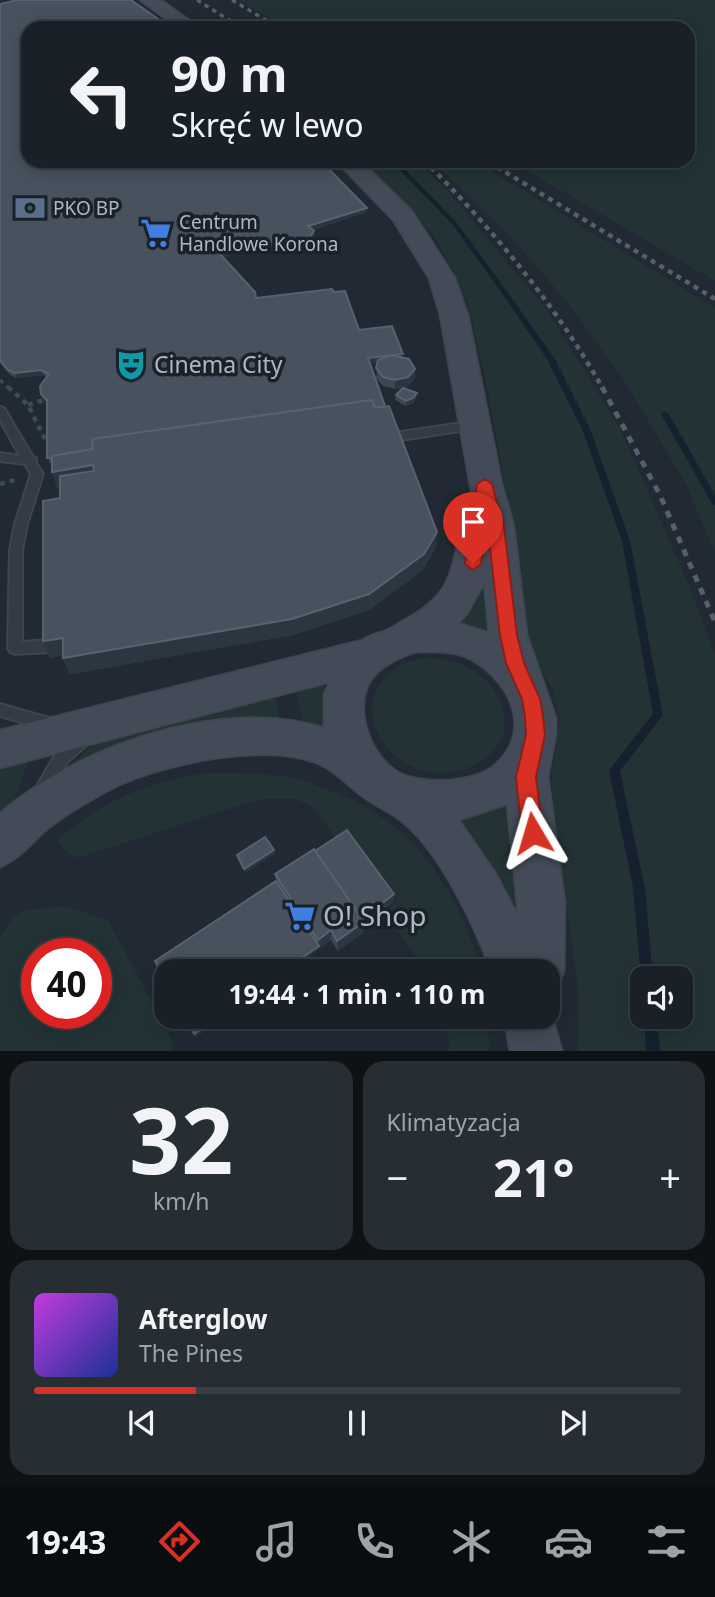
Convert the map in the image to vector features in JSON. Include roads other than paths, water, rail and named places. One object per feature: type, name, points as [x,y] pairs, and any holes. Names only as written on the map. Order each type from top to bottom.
[{"type":"street","points":[[149,0],[180,21]]},
{"type":"street","points":[[355,168],[403,216],[442,278],[454,315],[485,484],[496,527],[508,635],[534,716],[535,735],[526,777],[541,903],[540,959]]},
{"type":"street","points":[[485,484],[477,551],[464,591],[438,619],[369,655],[347,683],[341,719],[345,736],[380,780],[434,802],[471,798],[489,792],[514,775],[530,750]]},
{"type":"street","points":[[407,637],[435,634],[466,639],[497,654],[523,680]]},
{"type":"street","points":[[0,749],[369,655]]},
{"type":"street","points":[[0,845],[37,810],[70,789],[122,763],[201,742],[271,738],[302,741],[333,750],[380,780],[432,820],[475,879],[496,919],[511,959]]},
{"type":"street","points":[[531,1029],[536,1051]]},
{"type":"street","points":[[536,1051],[537,1029]]},
{"type":"lane","points":[[2,421],[32,461],[37,474],[21,524],[16,550],[15,648],[50,646]]},
{"type":"lane","points":[[394,438],[475,425]]},
{"type":"lane","points":[[0,457],[32,461]]},
{"type":"lane","points":[[0,710],[72,732]]},
{"type":"lane","points":[[37,810],[43,787],[63,756],[87,736],[120,719]]},
{"type":"waterway","points":[[401,168],[455,224],[551,359],[587,431],[626,541],[658,715],[614,770],[639,888],[646,966]]},
{"type":"waterway","points":[[665,414],[715,502]]},
{"type":"waterway","points":[[651,1029],[653,1051]]},
{"type":"railway","points":[[197,0],[231,21]]},
{"type":"railway","points":[[232,0],[267,21]]},
{"type":"railway","points":[[432,168],[479,219],[546,301],[603,389]]},
{"type":"railway","points":[[499,168],[715,299]]},
{"type":"railway","points":[[602,387],[660,495],[715,622]]},
{"type":"place","name":"PKO BP","points":[[30,208]]},
{"type":"place","name":"Centrum Handlowe Korona","points":[[156,233]]},
{"type":"place","name":"Cinema City","points":[[131,365]]},
{"type":"place","name":"O! Shop","points":[[300,916]]}]
